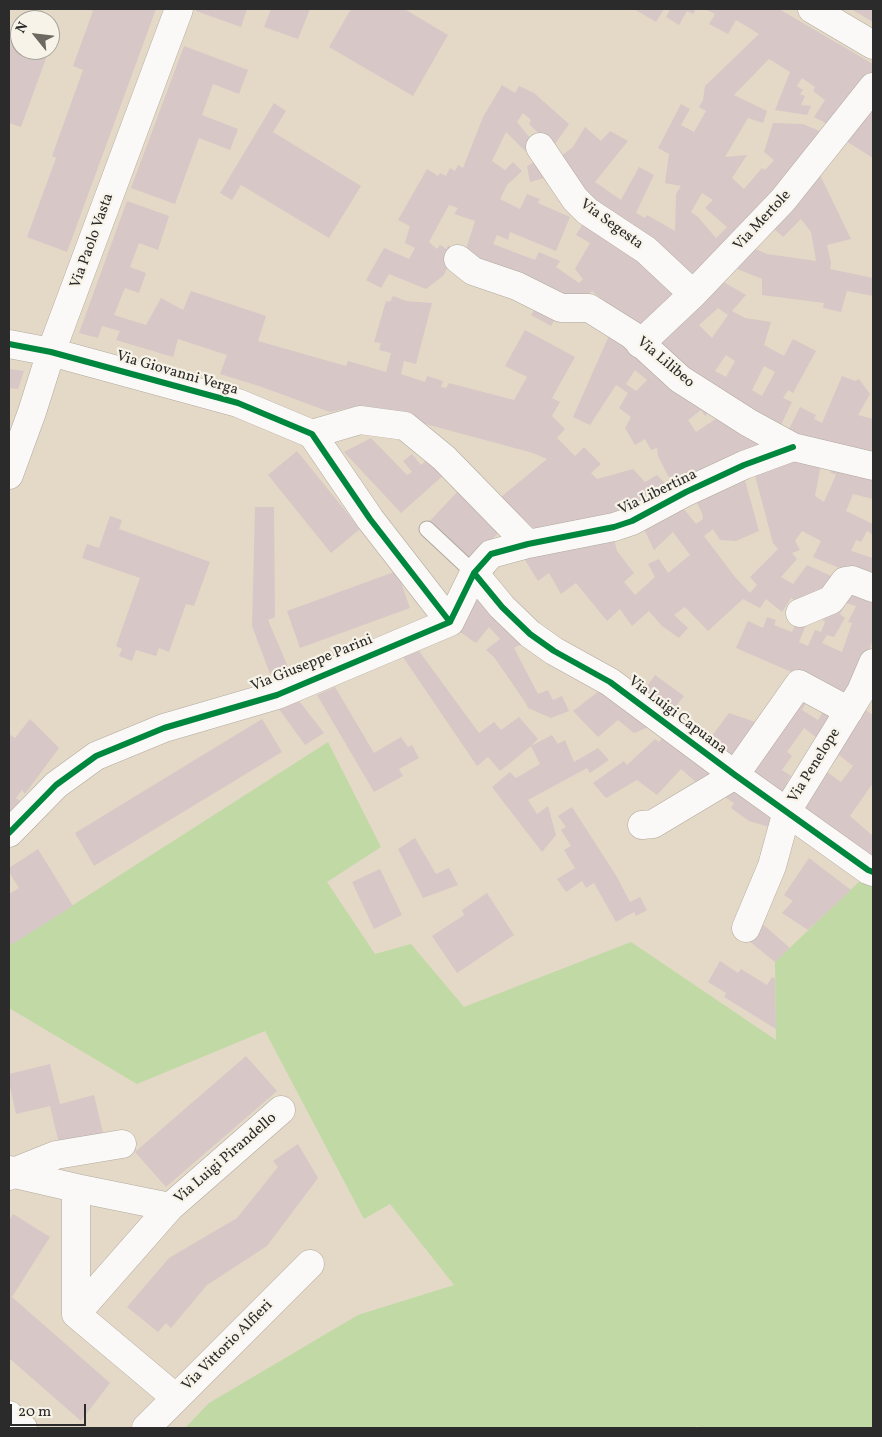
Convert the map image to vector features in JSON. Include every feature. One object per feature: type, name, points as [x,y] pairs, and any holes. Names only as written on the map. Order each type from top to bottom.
[{"type":"street","name":"Via Paolo Vasta","points":[[9,475],[52,352],[179,9]]},
{"type":"street","points":[[812,9],[873,45]]},
{"type":"street","name":"Via Mertole","points":[[640,344],[693,294],[783,200],[873,87]]},
{"type":"street","name":"Via Segesta","points":[[540,148],[575,199],[587,211],[646,250],[693,294]]},
{"type":"street","name":"Via Lilibeo","points":[[458,259],[473,270],[518,286],[561,308],[589,308],[632,335],[680,379],[749,423],[793,447],[873,466]]},
{"type":"street","name":"Via Giovanni Verga","points":[[9,344],[52,352],[238,403],[312,434]]},
{"type":"street","points":[[360,420],[405,426],[444,458],[528,544],[491,554],[474,573],[450,622],[370,518],[312,434],[360,420]]},
{"type":"street","name":"Via Libertina","points":[[528,544],[614,527],[744,465],[793,447]]},
{"type":"street","name":"Via Luigi Capuana","points":[[474,573],[502,606],[530,634],[554,651],[610,682],[735,775],[873,872]]},
{"type":"street","points":[[800,613],[830,600],[845,581],[852,580],[873,588]]},
{"type":"street","name":"Via Giuseppe Parini","points":[[9,833],[56,784],[96,756],[164,728],[277,695],[450,622]]},
{"type":"street","name":"Via Penelope","points":[[746,928],[772,866],[786,811],[861,700],[873,663]]},
{"type":"street","points":[[642,825],[653,824],[735,775],[799,684],[861,700]]},
{"type":"street","name":"Via Luigi Pirandello","points":[[76,1314],[170,1207],[281,1110]]},
{"type":"street","points":[[10,1171],[56,1156],[122,1144]]},
{"type":"street","name":"Via Luigi Pirandello","points":[[10,1171],[76,1188],[170,1207]]},
{"type":"street","points":[[76,1188],[76,1314],[176,1398]]},
{"type":"street","name":"Via Vittorio Alfieri","points":[[146,1428],[310,1264]]},
{"type":"street","points":[[9,1415],[24,1428]]},
{"type":"lane","points":[[427,529],[474,573]]},
{"type":"green space","points":[[328,742],[381,847],[327,882],[375,954],[411,944],[464,1007],[631,942],[776,1040],[775,962],[866,875],[873,878],[873,1428],[701,1428],[697,1426],[692,1428],[185,1428],[209,1403],[358,1315],[454,1285],[390,1204],[364,1219],[265,1031],[137,1084],[9,1008],[9,946]]},
{"type":"building","points":[[86,9],[156,9],[67,252],[27,237],[56,158],[52,156],[83,70],[73,66],[93,11]]},
{"type":"building","points":[[197,9],[247,9],[241,27],[196,11]]},
{"type":"building","points":[[271,9],[310,9],[298,39],[264,27]]},
{"type":"building","points":[[351,9],[407,9],[448,35],[413,96],[329,47]]},
{"type":"building","points":[[634,9],[664,9],[656,22]]},
{"type":"building","points":[[670,9],[696,9],[693,14],[687,11],[679,25],[666,17]]},
{"type":"building","points":[[705,9],[779,9],[873,64],[873,70],[831,126],[814,117],[825,100],[813,91],[815,87],[802,78],[797,86],[803,90],[800,94],[805,96],[801,105],[811,106],[807,115],[775,110],[790,72],[769,59],[734,95],[767,111],[763,123],[748,118],[725,157],[747,155],[732,178],[744,189],[762,168],[765,170],[774,160],[764,152],[773,123],[803,124],[824,133],[815,147],[690,280],[582,198],[556,160],[573,147],[585,127],[601,141],[610,131],[628,141],[595,182],[621,200],[639,167],[654,175],[636,213],[645,218],[647,215],[675,231],[676,194],[681,186],[665,183],[669,154],[658,148],[681,104],[690,109],[681,125],[694,132],[706,111],[699,107],[703,100],[705,86],[759,34],[736,20],[728,34],[709,24],[715,14]],"holes":[[[702,193],[713,200],[705,208],[727,227],[716,238],[698,217],[691,212]]]},
{"type":"building","points":[[851,9],[873,9],[873,22]]},
{"type":"building","points":[[9,40],[10,60],[45,60],[21,127],[9,123]]},
{"type":"building","points":[[184,46],[248,70],[239,94],[213,84],[202,115],[238,129],[230,150],[199,138],[175,204],[131,188]]},
{"type":"building","points":[[502,85],[515,93],[519,86],[534,93],[569,124],[553,147],[529,124],[531,120],[523,113],[517,122],[535,144],[526,152],[506,132],[492,161],[505,170],[513,162],[522,171],[507,185],[500,199],[520,209],[527,194],[540,199],[538,203],[570,217],[556,251],[510,232],[508,240],[497,235],[493,244],[535,260],[539,252],[560,261],[556,267],[579,283],[583,279],[575,269],[590,243],[576,235],[584,222],[679,291],[640,329],[592,291],[582,299],[564,303],[480,264],[466,249],[475,221],[454,214],[458,208],[449,205],[429,242],[437,249],[440,245],[447,249],[448,245],[455,250],[444,275],[426,289],[389,274],[381,288],[366,280],[384,248],[409,259],[415,248],[405,243],[410,226],[398,220],[427,169],[438,176],[440,173],[446,176],[450,168],[455,171],[458,165],[463,168],[483,117]]},
{"type":"building","points":[[274,103],[286,111],[273,132],[361,186],[329,238],[241,185],[232,200],[220,193]]},
{"type":"building","points":[[873,105],[873,158],[846,141]]},
{"type":"building","points":[[539,160],[548,177],[530,182],[527,166]]},
{"type":"building","points":[[819,173],[851,239],[827,245],[831,263],[830,269],[873,278],[873,296],[847,291],[841,312],[823,308],[824,303],[762,295],[762,279],[735,268],[753,248],[767,254],[816,261],[811,232],[801,219],[783,237],[771,226]]},
{"type":"building","points":[[127,201],[169,216],[158,250],[139,243],[130,267],[146,273],[139,293],[125,288],[114,315],[146,325],[161,298],[183,310],[191,291],[266,316],[258,341],[346,366],[348,361],[386,372],[391,353],[379,350],[381,343],[374,342],[386,301],[390,302],[393,296],[406,301],[432,303],[416,364],[404,361],[401,374],[425,382],[427,376],[443,381],[441,387],[446,388],[449,383],[514,400],[527,377],[505,366],[525,330],[575,357],[552,398],[560,402],[552,416],[565,429],[557,438],[575,456],[584,447],[601,464],[591,473],[597,479],[633,469],[645,482],[657,475],[666,484],[674,479],[668,476],[658,456],[657,448],[651,450],[645,439],[635,445],[625,428],[631,417],[619,408],[628,393],[616,385],[590,425],[573,417],[611,331],[713,408],[705,416],[701,410],[688,420],[696,432],[720,416],[768,445],[606,524],[541,535],[501,497],[547,459],[533,453],[359,406],[330,412],[220,374],[227,355],[178,339],[173,357],[116,340],[120,331],[102,326],[98,338],[79,333]],"holes":[[[635,370],[647,380],[636,391],[626,384]]]},
{"type":"building","points":[[720,280],[746,295],[732,311],[745,318],[771,322],[764,345],[784,356],[793,339],[816,351],[793,393],[788,390],[783,398],[792,402],[778,431],[658,349],[658,337]],"holes":[[[718,308],[728,315],[712,338],[699,325]],[[726,355],[735,361],[726,377],[715,371]],[[764,366],[775,372],[762,396],[752,390]]]},
{"type":"building","points":[[537,305],[557,316],[551,326],[531,315]]},
{"type":"building","points":[[9,369],[24,371],[18,389],[9,388]]},
{"type":"building","points":[[842,376],[855,381],[859,379],[870,394],[858,415],[873,419],[873,456],[787,433],[800,407],[816,415],[814,419],[822,423]]},
{"type":"building","points":[[371,438],[407,475],[412,472],[403,461],[412,454],[421,465],[432,456],[446,473],[401,513],[344,452]]},
{"type":"building","points":[[297,451],[360,529],[331,553],[268,475]]},
{"type":"building","points":[[784,461],[821,464],[815,496],[824,502],[836,475],[830,472],[833,465],[873,474],[873,499],[853,494],[846,511],[873,524],[873,535],[867,531],[861,542],[856,540],[851,551],[873,558],[873,582],[813,557],[821,541],[802,531],[795,541],[800,550],[792,553],[797,559],[781,577],[793,584],[807,565],[840,580],[802,605],[791,598],[782,612],[766,599],[760,608],[743,599],[708,631],[685,607],[674,615],[688,628],[679,638],[662,626],[649,611],[632,626],[620,609],[607,621],[576,583],[561,594],[549,573],[538,581],[523,557],[613,535],[617,551],[634,573],[624,582],[635,595],[655,577],[648,564],[659,559],[668,573],[690,555],[673,532],[654,550],[641,523],[680,504],[696,524],[703,519],[694,497],[743,473],[759,531],[736,541],[720,540],[713,529],[704,536],[735,577],[750,593],[757,585],[750,577],[778,549],[773,543],[754,472]]},
{"type":"building","points":[[460,489],[502,529],[469,564],[427,524]]},
{"type":"building","points":[[255,507],[274,507],[275,617],[268,620],[288,667],[270,674],[252,626]]},
{"type":"building","points":[[110,516],[122,520],[119,529],[210,562],[194,606],[186,604],[169,652],[159,648],[156,656],[136,650],[132,661],[119,656],[122,649],[116,646],[140,578],[82,558],[87,544],[99,548]]},
{"type":"building","points":[[397,571],[410,608],[300,648],[287,611]]},
{"type":"building","points":[[849,587],[873,594],[873,638],[848,702],[796,674],[736,648],[748,621],[763,628],[767,617],[776,620],[774,625],[792,632],[798,619],[809,618],[799,642],[808,646],[815,630],[821,632],[825,622],[817,614]],"holes":[[[846,603],[856,606],[848,622],[852,623],[842,652],[822,643],[827,635],[834,637],[845,618],[840,614]]]},
{"type":"building","points":[[480,594],[527,641],[514,648],[538,694],[548,690],[553,700],[562,696],[569,711],[551,718],[528,708],[494,657],[486,650],[500,639],[489,627],[476,643],[457,630]]},
{"type":"building","points":[[419,651],[479,733],[494,722],[501,730],[519,717],[538,739],[500,771],[488,757],[477,766],[403,657]]},
{"type":"building","points":[[655,675],[684,696],[669,716],[641,695]]},
{"type":"building","points":[[335,687],[374,753],[401,737],[408,747],[412,745],[419,758],[399,769],[403,776],[374,792],[317,695]]},
{"type":"building","points":[[603,688],[651,726],[634,733],[618,720],[598,737],[573,711]]},
{"type":"building","points":[[802,692],[810,696],[802,710],[818,720],[827,706],[839,713],[821,741],[804,728],[787,752],[792,756],[782,770],[791,776],[787,782],[792,785],[783,799],[746,773]]},
{"type":"building","points":[[300,702],[324,733],[305,745],[276,705]]},
{"type":"building","points":[[861,707],[873,715],[873,783],[850,816],[873,836],[873,861],[795,807]],"holes":[[[839,755],[853,766],[841,782],[827,772]]]},
{"type":"building","points":[[729,713],[764,725],[736,766],[706,744]]},
{"type":"building","points":[[30,719],[59,748],[25,794],[22,790],[16,798],[23,803],[9,817],[9,734],[15,738]]},
{"type":"building","points":[[262,719],[282,752],[94,866],[75,833]]},
{"type":"building","points":[[666,733],[722,774],[704,789],[681,769],[657,795],[637,780],[606,798],[593,783],[624,761],[627,765],[655,739],[659,742]]},
{"type":"building","points":[[552,735],[558,744],[565,740],[574,762],[598,748],[609,760],[590,773],[587,768],[528,800],[537,814],[548,806],[556,835],[542,852],[492,787],[510,772],[516,778],[540,764],[531,746]]},
{"type":"building","points":[[731,782],[780,812],[776,829],[749,821],[731,808],[734,803],[720,794]]},
{"type":"building","points":[[572,807],[617,877],[630,902],[640,897],[647,910],[636,916],[634,912],[616,922],[594,883],[586,888],[582,881],[566,892],[557,879],[575,868],[564,850],[571,846],[561,830],[566,827],[558,816]]},
{"type":"building","points":[[415,838],[436,874],[449,868],[458,885],[423,898],[398,849]]},
{"type":"building","points":[[38,849],[73,906],[9,946],[9,894],[19,888],[9,872],[9,868]]},
{"type":"building","points":[[809,858],[851,890],[808,930],[782,913],[793,901],[784,895]]},
{"type":"building","points":[[380,869],[402,915],[374,929],[352,882]]},
{"type":"building","points":[[487,893],[514,935],[457,973],[432,936],[464,915],[462,910]]},
{"type":"building","points":[[758,920],[790,948],[775,962],[749,941]]},
{"type":"building","points":[[720,961],[738,973],[741,969],[767,985],[772,977],[775,979],[776,1029],[724,997],[726,993],[708,982]]},
{"type":"building","points":[[246,1056],[277,1091],[166,1187],[135,1152]]},
{"type":"building","points":[[50,1064],[60,1104],[94,1095],[104,1137],[60,1148],[50,1106],[16,1114],[9,1074]]},
{"type":"building","points":[[298,1144],[318,1178],[267,1246],[207,1285],[171,1328],[166,1323],[158,1332],[127,1307],[169,1258],[237,1218],[278,1167],[273,1161]]},
{"type":"building","points":[[13,1214],[50,1237],[12,1297],[110,1383],[81,1421],[9,1358],[9,1221]]},
{"type":"cycle path","points":[[9,344],[51,352],[238,403],[312,434],[370,519],[450,622]]},
{"type":"cycle path","points":[[9,833],[56,785],[96,756],[164,728],[277,695],[450,622],[474,573],[491,554],[528,544],[614,527],[632,521],[686,492],[744,465],[793,447]]},
{"type":"cycle path","points":[[474,573],[502,607],[530,634],[554,651],[610,682],[735,775],[873,872]]}]
